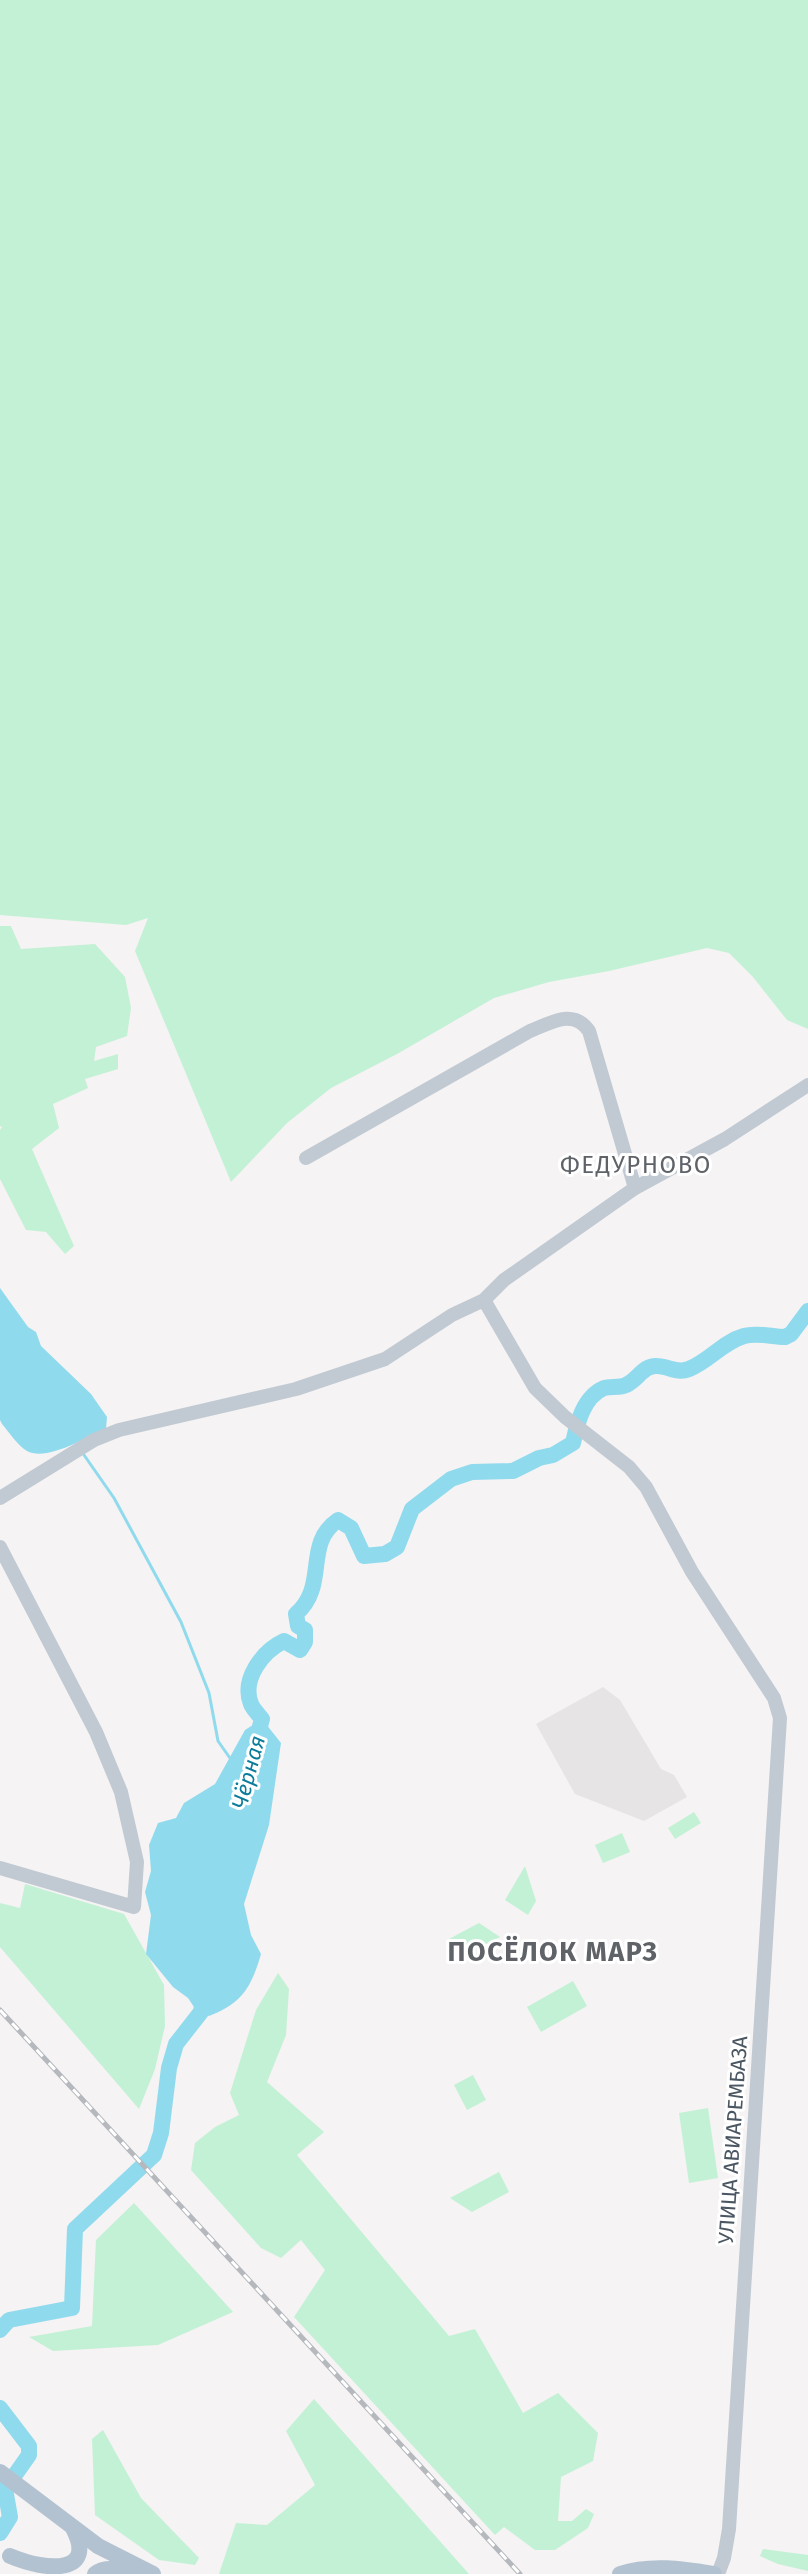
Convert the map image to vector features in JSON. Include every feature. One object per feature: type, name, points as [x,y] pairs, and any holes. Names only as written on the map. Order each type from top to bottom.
[{"type":"main road","points":[[2,2473],[98,2546],[153,2574]]},
{"type":"main road","points":[[5,2552],[54,2573],[71,2571],[76,2568],[81,2557],[73,2528]]},
{"type":"main road","points":[[5,2552],[30,2574]]},
{"type":"main road","points":[[95,2574],[99,2571],[114,2569],[130,2574]]},
{"type":"main road","points":[[624,2573],[664,2571],[716,2574]]},
{"type":"street","points":[[306,1158],[530,1031],[565,1018],[575,1018],[589,1031],[635,1188]]},
{"type":"street","points":[[0,1498],[94,1440],[119,1430],[296,1389],[385,1359],[452,1316],[484,1300],[504,1280],[635,1188],[725,1139],[808,1085]]},
{"type":"street","name":"УЛИЦА АВИАРЕМБАЗА","points":[[484,1300],[522,1370],[535,1388],[565,1418],[629,1467],[646,1487],[692,1572],[778,1708],[781,1729],[773,1813],[729,2529],[724,2558],[716,2574]]},
{"type":"street","points":[[0,1547],[96,1732],[121,1792],[137,1863],[134,1907],[0,1868]]},
{"type":"shaded area","points":[[603,1687],[620,1700],[661,1769],[674,1775],[687,1797],[644,1821],[575,1794],[536,1724]]},
{"type":"green space","points":[[0,0],[808,0],[808,1029],[787,1020],[753,977],[729,953],[707,948],[609,971],[549,982],[494,998],[397,1054],[331,1088],[287,1123],[231,1182],[135,951],[148,918],[126,925],[0,915]]},
{"type":"green space","points":[[0,926],[11,926],[21,949],[95,944],[125,977],[131,1008],[127,1036],[96,1047],[94,1061],[118,1054],[118,1069],[85,1079],[88,1088],[53,1104],[59,1128],[32,1149],[74,1246],[65,1254],[46,1232],[26,1230],[0,1179],[0,1130],[2,1127],[0,1126]]},
{"type":"green space","points":[[694,1812],[701,1823],[675,1839],[668,1828]]},
{"type":"green space","points":[[622,1833],[630,1852],[603,1863],[595,1845]]},
{"type":"green space","points":[[525,1866],[536,1901],[528,1915],[505,1900]]},
{"type":"green space","points":[[25,1884],[124,1914],[164,1985],[165,2026],[155,2069],[139,2109],[0,1947],[0,1903],[20,1908]]},
{"type":"green space","points":[[479,1923],[500,1937],[458,1958],[449,1939]]},
{"type":"green space","points":[[278,1973],[289,1989],[286,2035],[267,2082],[324,2132],[297,2155],[449,2336],[475,2329],[523,2413],[558,2393],[598,2433],[593,2461],[561,2477],[558,2521],[572,2521],[586,2509],[594,2514],[588,2528],[555,2550],[535,2550],[504,2527],[495,2535],[294,2317],[325,2270],[301,2240],[281,2258],[261,2248],[191,2170],[195,2143],[215,2127],[239,2115],[230,2093],[256,2010]]},
{"type":"green space","points":[[573,1981],[587,2006],[541,2032],[527,2007]]},
{"type":"green space","points":[[473,2075],[486,2100],[467,2110],[454,2085]]},
{"type":"green space","points":[[708,2108],[718,2178],[689,2183],[679,2113]]},
{"type":"green space","points":[[499,2172],[509,2192],[472,2212],[450,2198]]},
{"type":"green space","points":[[134,2203],[233,2312],[158,2345],[53,2351],[29,2337],[92,2326],[96,2240]]},
{"type":"green space","points":[[314,2399],[469,2574],[219,2574],[236,2523],[267,2525],[315,2485],[286,2431]]},
{"type":"green space","points":[[103,2430],[141,2498],[199,2558],[195,2565],[159,2560],[95,2515],[92,2439]]},
{"type":"green space","points":[[763,2549],[808,2555],[808,2571],[778,2564],[760,2556]]},
{"type":"water","points":[[0,1288],[28,1327],[36,1332],[41,1346],[91,1394],[107,1417],[106,1429],[55,1451],[35,1454],[20,1446],[2,1424],[0,1420]]},
{"type":"water","points":[[262,1719],[281,1743],[269,1825],[244,1904],[251,1935],[261,1954],[244,1993],[230,2006],[209,2016],[196,2010],[188,1998],[173,1987],[146,1954],[151,1915],[145,1892],[151,1871],[149,1845],[158,1823],[176,1818],[184,1803],[215,1784],[245,1730]]},
{"type":"waterway","name":"Чёрная","points":[[256,1741],[262,1719],[252,1706],[249,1695],[252,1676],[262,1659],[276,1646],[284,1641],[300,1650],[305,1642],[305,1630],[298,1626],[296,1614],[306,1603],[312,1590],[321,1541],[338,1520],[351,1528],[364,1556],[385,1554],[397,1547],[412,1509],[451,1479],[472,1472],[513,1471],[539,1458],[553,1455],[573,1443],[582,1412],[597,1392],[604,1388],[626,1385],[652,1366],[680,1371],[689,1369],[744,1336],[785,1337],[791,1334],[808,1311]]},
{"type":"waterway","points":[[84,1455],[114,1498],[181,1622],[209,1693],[218,1741],[232,1761]]},
{"type":"waterway","name":"Чёрная","points":[[0,2330],[9,2320],[72,2308],[75,2229],[154,2155],[161,2133],[169,2068],[176,2044],[201,2012],[204,1992]]},
{"type":"waterway","name":"Чёрная","points":[[0,2408],[29,2446],[29,2455],[5,2489],[10,2517],[0,2533]]},
{"type":"railway","points":[[0,2010],[520,2574]]},
{"type":"district","name":"ФЕДУРНОВО","points":[[636,1165]]},
{"type":"district","name":"ПОСЁЛОК МАРЗ","points":[[553,1952]]}]
